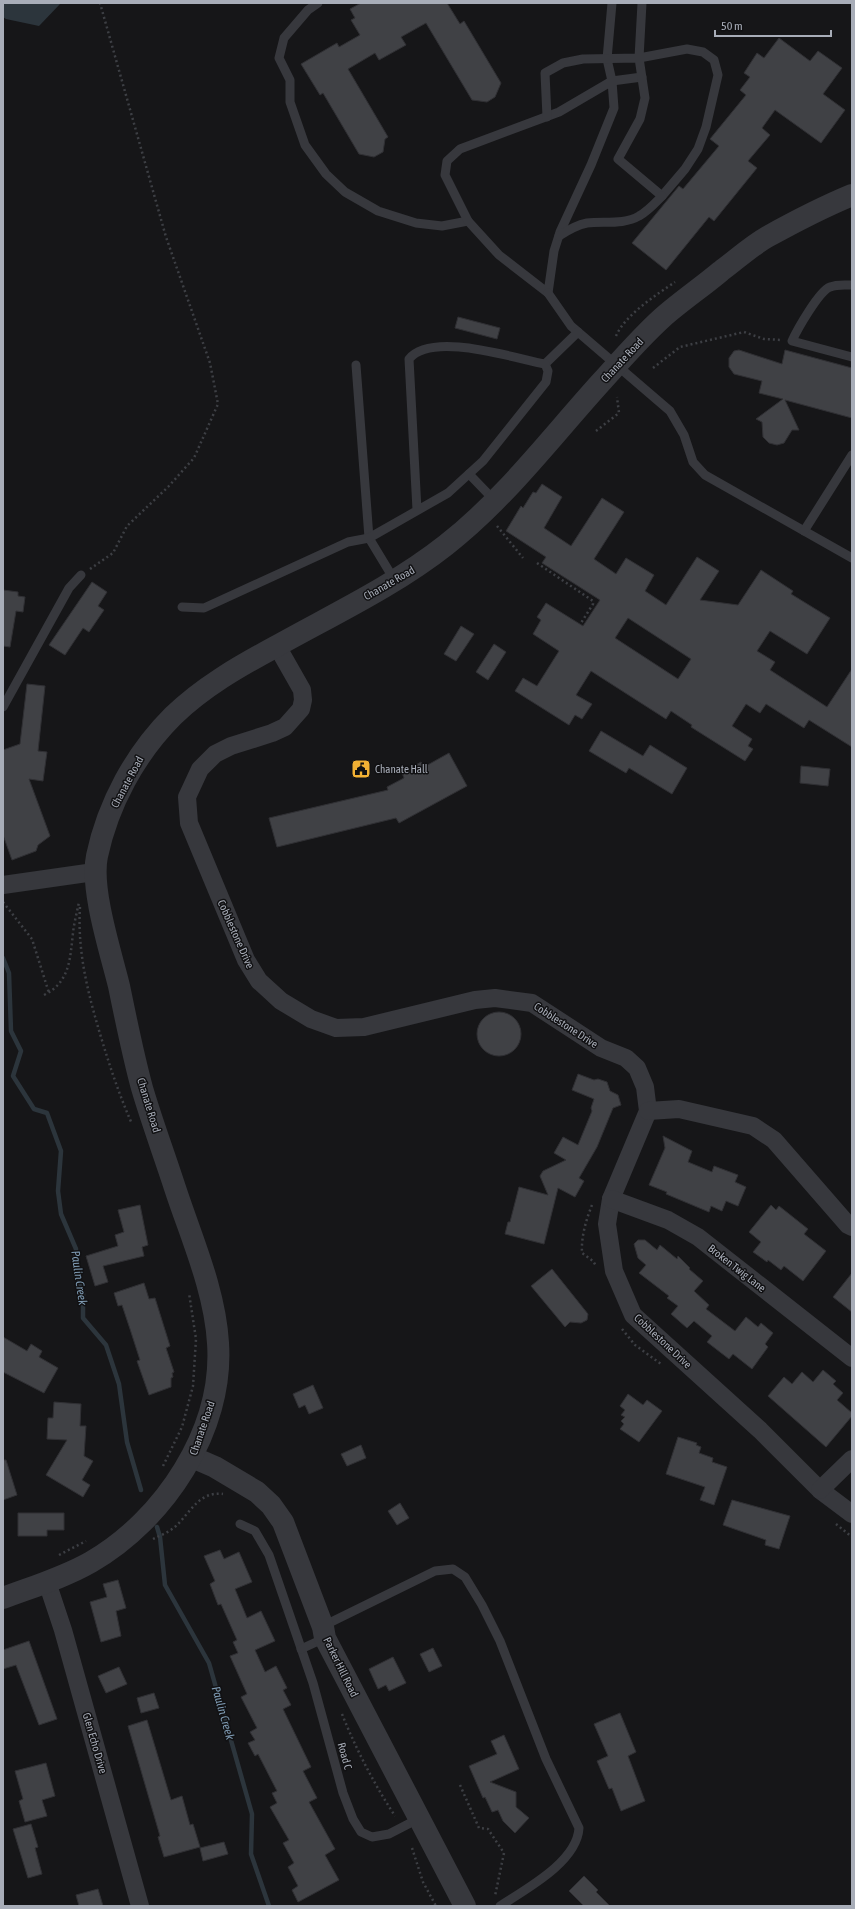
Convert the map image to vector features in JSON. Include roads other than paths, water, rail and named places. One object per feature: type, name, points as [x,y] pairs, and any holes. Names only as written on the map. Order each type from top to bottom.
[{"type":"street","name":"Chanate Road","points":[[3,1598],[72,1572],[95,1560],[129,1535],[175,1486],[192,1457],[207,1419],[216,1385],[218,1340],[204,1274],[142,1087],[102,918],[94,872],[97,852],[116,797],[137,760],[153,736],[178,711],[206,688],[228,673],[395,581],[427,560],[450,542],[496,502],[618,364],[662,318],[763,239],[852,195]]},
{"type":"street","name":"Cobblestone Drive","points":[[277,646],[302,690],[303,700],[301,710],[286,726],[272,733],[231,746],[215,754],[200,769],[187,797],[189,822],[246,960],[259,981],[281,1001],[311,1019],[336,1028],[364,1027],[475,1000],[495,998],[532,1003],[601,1048],[626,1058],[637,1068],[646,1087],[648,1111],[603,1199],[614,1271],[633,1315],[760,1430],[820,1490],[852,1514]]},
{"type":"street","points":[[3,885],[94,872]]},
{"type":"street","points":[[648,1111],[678,1109],[753,1126],[774,1140],[852,1227]]},
{"type":"street","name":"Broken Twig Lane","points":[[603,1199],[668,1220],[698,1237],[852,1358]]},
{"type":"street","name":"Parker Hill Road","points":[[192,1457],[215,1467],[257,1492],[271,1505],[283,1522],[324,1632],[418,1819],[465,1906]]},
{"type":"street","points":[[820,1490],[852,1459]]},
{"type":"street","name":"Glen Echo Drive","points":[[47,1582],[63,1630],[140,1906]]},
{"type":"lane","points":[[318,3],[308,10],[284,38],[279,58],[290,80],[290,102],[305,145],[326,174],[345,192],[378,211],[416,223],[442,226],[468,221]]},
{"type":"lane","points":[[548,293],[554,251],[559,236],[568,212],[591,165],[614,108],[612,81],[607,58],[612,3]]},
{"type":"lane","points":[[642,3],[639,58],[645,98],[640,119],[618,159],[662,196]]},
{"type":"lane","points":[[547,117],[545,72],[563,63],[583,59],[639,58],[688,49],[703,52],[714,60],[718,75],[706,127],[698,149],[685,169],[662,196],[649,210],[638,217],[627,221],[586,224],[573,228],[559,236]]},
{"type":"lane","points":[[642,77],[612,81],[560,112],[460,149],[447,161],[445,175],[468,221],[499,255],[548,293],[571,326],[595,348],[618,364],[670,411],[684,435],[693,462],[705,475],[852,558]]},
{"type":"lane","points":[[852,285],[839,284],[828,287],[798,327],[792,341],[852,357]]},
{"type":"lane","points":[[545,364],[578,332]]},
{"type":"lane","points":[[417,510],[409,359],[413,354],[436,346],[458,346],[545,364]]},
{"type":"lane","points":[[182,606],[204,608],[348,542],[369,538],[448,493],[484,461],[546,382],[548,371],[545,364]]},
{"type":"lane","points":[[356,365],[369,538],[395,581]]},
{"type":"lane","points":[[804,531],[852,455]]},
{"type":"lane","points":[[468,474],[496,502]]},
{"type":"lane","points":[[3,707],[69,588],[81,575]]},
{"type":"lane","points":[[240,1524],[254,1531],[269,1555],[301,1649],[324,1632],[435,1571],[453,1569],[466,1577],[500,1642],[546,1759],[579,1828],[578,1839],[571,1851],[543,1877],[500,1906]]},
{"type":"lane","name":"Road C","points":[[301,1649],[313,1683],[343,1794],[353,1819],[361,1832],[372,1837],[380,1837],[418,1819]]},
{"type":"waterway","name":"Paulin Creek","points":[[3,958],[9,973],[11,1031],[21,1051],[13,1076],[34,1109],[47,1113],[61,1151],[58,1191],[61,1214],[76,1249],[75,1269],[83,1294],[83,1318],[106,1345],[119,1384],[127,1442],[141,1490]]},
{"type":"waterway","name":"Paulin Creek","points":[[157,1527],[160,1537],[165,1585],[209,1663],[252,1814],[251,1854],[269,1906]]},
{"type":"place","name":"Chanate Hall","points":[[361,769]]}]
